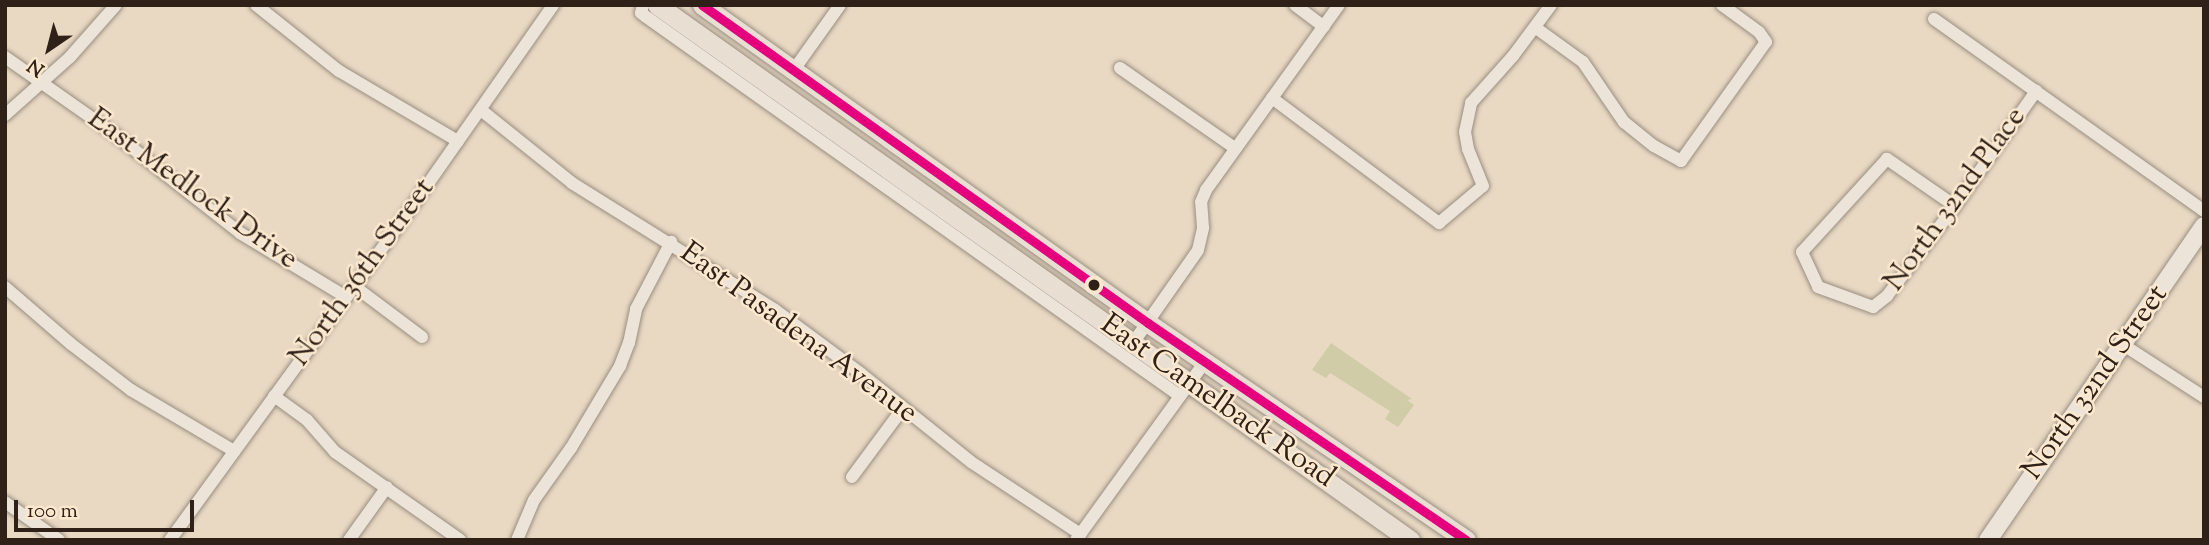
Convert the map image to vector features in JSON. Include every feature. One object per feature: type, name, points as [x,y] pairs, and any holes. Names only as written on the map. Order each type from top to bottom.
[{"type":"main road","name":"East Camelback Road","points":[[657,5],[882,175],[1133,343],[1185,389],[1406,537]]},
{"type":"main road","name":"East Camelback Road","points":[[702,5],[1148,323],[1466,540]]},
{"type":"main road","points":[[882,175],[901,147]]},
{"type":"main road","name":"North 32nd Street","points":[[1988,540],[2204,226]]},
{"type":"main road","points":[[1406,537],[1421,509]]},
{"type":"street","points":[[5,115],[88,38],[116,5]]},
{"type":"street","points":[[256,5],[339,71],[458,141]]},
{"type":"street","name":"North 36th Street","points":[[170,540],[481,110],[553,5]]},
{"type":"street","name":"East Camelback Road","points":[[643,5],[642,12],[645,16],[882,175],[1185,389]]},
{"type":"street","points":[[793,71],[840,5]]},
{"type":"street","points":[[1295,5],[1324,26]]},
{"type":"street","points":[[1133,343],[1198,250],[1203,228],[1201,202],[1206,190],[1339,5]]},
{"type":"street","points":[[1272,99],[1349,154],[1427,217],[1439,223],[1483,186],[1468,149],[1465,132],[1471,103],[1536,28],[1551,5]]},
{"type":"street","points":[[1536,28],[1583,62],[1624,122],[1654,146],[1681,161],[1766,42],[1759,32],[1721,5]]},
{"type":"street","points":[[1934,19],[2204,211]]},
{"type":"street","name":"East Medlock Drive","points":[[5,57],[113,133],[240,233],[350,292],[422,337]]},
{"type":"street","points":[[1120,68],[1236,149]]},
{"type":"street","name":"North 32nd Place","points":[[1955,206],[1887,159],[1802,252],[1818,287],[1873,307],[1887,296],[1955,206],[2036,91]]},
{"type":"street","name":"East Pasadena Avenue","points":[[481,110],[572,183],[671,242],[775,310],[998,482],[1078,537]]},
{"type":"street","points":[[517,540],[530,507],[571,449],[620,366],[629,343],[636,309],[671,242]]},
{"type":"street","points":[[5,288],[109,373],[234,451]]},
{"type":"street","points":[[2122,344],[2204,397]]},
{"type":"street","points":[[1078,537],[1205,362]]},
{"type":"street","points":[[274,396],[307,420],[335,452],[460,540]]},
{"type":"street","points":[[852,477],[903,408]]},
{"type":"street","points":[[349,540],[387,487]]},
{"type":"street","points":[[5,502],[59,540]]},
{"type":"shaded area","points":[[1331,343],[1412,399],[1407,400],[1414,405],[1398,427],[1385,419],[1390,411],[1330,373],[1326,378],[1312,370]]},
{"type":"transit line","points":[[702,5],[1148,323],[1466,540]]}]
